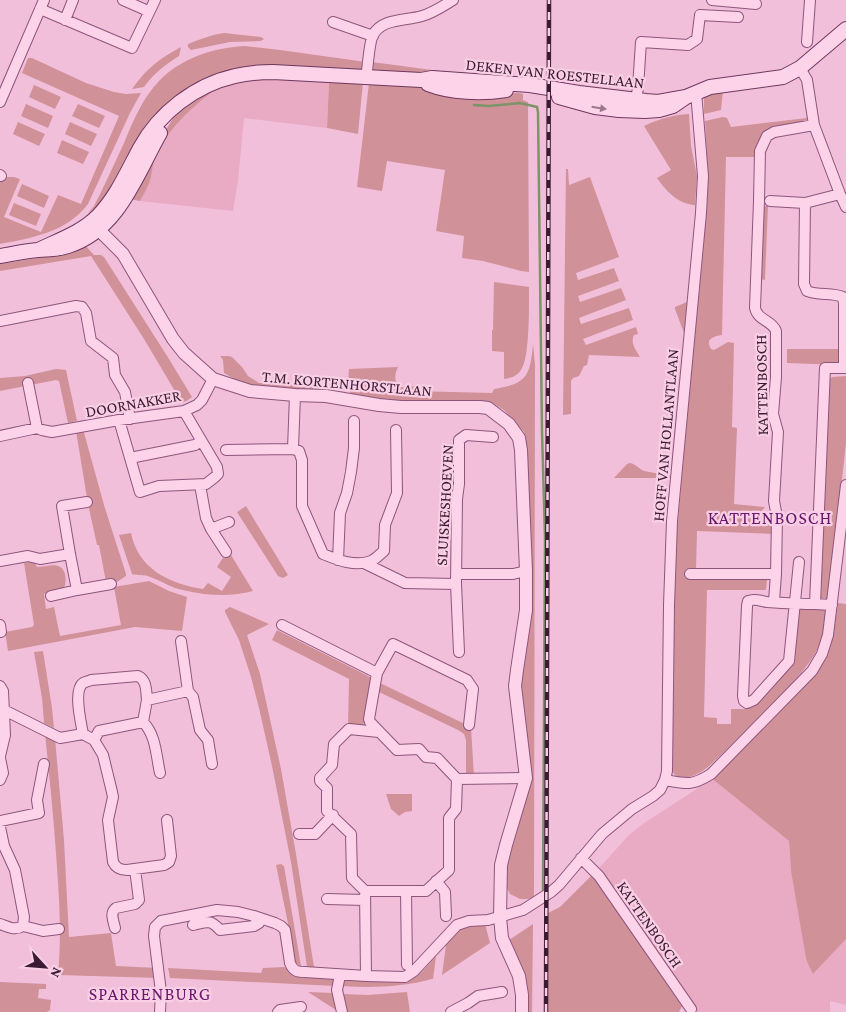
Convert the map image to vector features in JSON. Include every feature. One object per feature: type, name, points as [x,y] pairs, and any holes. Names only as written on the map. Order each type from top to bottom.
[{"type":"main road","name":"DEKEN VAN ROESTELLAAN","points":[[0,256],[38,250],[98,222],[117,192],[147,136],[156,124],[168,112],[197,91],[235,76],[272,72],[421,80],[432,78],[530,85],[579,93],[635,106],[691,95],[710,87],[783,77],[800,68],[846,29]]},
{"type":"street","points":[[65,20],[73,0]]},
{"type":"street","points":[[123,0],[148,11]]},
{"type":"street","points":[[0,102],[42,4],[65,20],[132,48],[148,11],[155,0]]},
{"type":"street","points":[[366,77],[372,36],[379,27],[388,22],[431,13],[453,0]]},
{"type":"street","points":[[712,0],[756,4]]},
{"type":"street","points":[[807,42],[810,0]]},
{"type":"street","points":[[635,106],[641,42],[688,45],[696,39],[700,15],[738,18]]},
{"type":"street","points":[[333,22],[372,36]]},
{"type":"street","points":[[800,68],[807,80],[814,125],[846,207]]},
{"type":"street","name":"HOFF VAN HOLLANTLAAN","points":[[665,780],[667,770],[668,605],[672,521],[703,176],[691,95]]},
{"type":"street","name":"KATTENBOSCH","points":[[774,601],[777,517],[774,501],[778,432],[774,414],[776,331],[772,324],[756,314],[755,308],[760,152],[767,136],[774,132],[814,125]]},
{"type":"street","points":[[770,201],[806,203],[840,194]]},
{"type":"street","points":[[806,203],[804,284],[807,291],[814,294],[836,294],[843,297],[844,304],[845,368],[825,368],[815,604]]},
{"type":"street","name":"T.M. KORTENHORSTLAAN","points":[[98,222],[123,254],[173,339],[184,353],[213,379],[250,391],[326,396],[379,405],[488,408],[509,424],[519,438],[526,571],[526,610],[515,686],[526,778],[501,866],[500,917],[502,938],[519,976],[522,1012]]},
{"type":"street","points":[[0,321],[76,306],[85,309],[91,341],[113,358],[115,375],[125,392],[124,419],[130,458],[140,492],[158,486],[206,484],[218,474],[217,467],[184,411]]},
{"type":"street","name":"DOORNAKKER","points":[[0,436],[37,428],[52,432],[124,419],[184,411],[197,405],[202,400],[213,379]]},
{"type":"street","points":[[28,383],[37,428]]},
{"type":"street","points":[[293,449],[294,395]]},
{"type":"street","points":[[226,450],[293,449],[299,451],[302,460],[302,506],[323,554],[338,560],[340,513],[347,493],[351,472],[354,448],[354,421]]},
{"type":"street","points":[[364,563],[372,561],[384,551],[385,524],[397,493],[396,430]]},
{"type":"street","name":"SLUISKESHOEVEN","points":[[459,652],[456,579],[459,440],[466,435],[493,437]]},
{"type":"street","points":[[130,458],[195,445],[201,441]]},
{"type":"street","points":[[160,1012],[161,992],[154,936],[155,928],[161,921],[217,910],[238,912],[275,923],[285,930],[290,963],[295,971],[340,975],[405,977],[414,971],[457,925],[468,921],[488,920],[523,910],[551,892],[602,834],[624,815],[660,790],[665,780],[691,784],[712,774],[812,671],[822,654],[828,635],[832,605],[842,563],[846,484]]},
{"type":"street","points":[[200,485],[206,518],[226,552]]},
{"type":"street","points":[[77,590],[62,506],[87,502]]},
{"type":"street","points":[[211,529],[229,522]]},
{"type":"street","points":[[0,561],[28,556],[40,559],[70,554]]},
{"type":"street","name":"SLUISKESHOEVEN","points":[[338,560],[364,563],[405,583],[513,574],[526,571]]},
{"type":"street","points":[[799,562],[795,604],[790,661],[754,700],[747,703],[743,696],[746,606],[748,601],[753,599],[768,602],[774,601],[795,604],[832,605]]},
{"type":"street","points":[[690,574],[776,574]]},
{"type":"street","points":[[51,596],[111,584]]},
{"type":"street","points":[[282,625],[377,673]]},
{"type":"street","points":[[181,641],[188,691],[194,697],[200,730],[208,740],[212,764]]},
{"type":"street","points":[[327,899],[406,891],[426,891],[448,870],[449,818],[456,809],[457,779],[437,758],[426,757],[419,750],[398,750],[379,732],[369,719],[377,673],[393,644],[467,680],[473,689],[469,725]]},
{"type":"street","points":[[82,734],[78,695],[80,687],[91,680],[138,676],[143,680],[147,700],[143,722]]},
{"type":"street","points":[[0,686],[3,691],[5,734],[0,757],[3,773],[0,780]]},
{"type":"street","points":[[147,700],[188,691]]},
{"type":"street","points":[[4,710],[60,738],[82,734],[94,740],[103,756],[113,797],[108,820],[115,866],[122,870],[164,865],[169,862],[172,856],[167,820]]},
{"type":"street","points":[[94,740],[99,731],[143,722]]},
{"type":"street","points":[[143,722],[152,734],[160,773]]},
{"type":"street","points":[[366,976],[365,895],[352,878],[351,834],[327,811],[327,788],[320,781],[320,778],[332,764],[334,744],[349,729],[379,732]]},
{"type":"street","points":[[0,821],[39,813],[37,800],[44,764]]},
{"type":"street","points":[[457,779],[526,778]]},
{"type":"street","points":[[300,834],[315,834],[333,816]]},
{"type":"street","points":[[0,827],[4,846],[15,870],[24,917],[23,926]]},
{"type":"street","name":"KATTENBOSCH","points":[[582,858],[599,876],[691,1009]]},
{"type":"street","points":[[115,928],[113,910],[135,904],[139,900],[135,868]]},
{"type":"street","points":[[436,881],[445,892],[446,916]]},
{"type":"street","points":[[406,891],[407,965]]},
{"type":"street","points":[[193,925],[208,922],[214,924],[220,930],[254,926],[259,924],[254,916]]},
{"type":"street","points":[[0,924],[11,929],[18,929],[23,926],[43,931],[59,928]]},
{"type":"street","points":[[340,975],[338,990],[342,1012]]},
{"type":"street","points":[[451,1012],[469,1008],[478,996],[502,992]]},
{"type":"street","points":[[278,1012],[280,1010],[301,1007]]},
{"type":"shaded area","points":[[224,33],[261,37],[264,39],[261,41],[230,42],[191,50],[188,47],[188,44],[197,40]]},
{"type":"shaded area","points":[[244,46],[366,62],[365,71],[303,68],[183,93],[114,191],[85,223],[84,219],[94,206],[139,110],[148,94],[160,80],[188,60],[221,49]]},
{"type":"shaded area","points":[[181,47],[179,56],[160,70],[144,87],[132,89],[154,65],[166,55]]},
{"type":"shaded area","points":[[28,58],[32,58],[86,83],[114,92],[126,94],[141,93],[88,204],[80,214],[48,232],[0,244],[0,177],[20,179],[4,217],[41,232],[58,195],[81,204],[119,116],[22,73]]},
{"type":"shaded area","points":[[372,62],[462,74],[462,78],[371,72]]},
{"type":"shaded area","points":[[279,78],[329,83],[327,128],[244,118],[233,211],[140,201],[148,185],[159,149],[176,123],[194,106],[216,89],[236,82]]},
{"type":"shaded area","points":[[279,78],[363,82],[358,134],[327,128],[329,83]]},
{"type":"shaded area","points":[[369,83],[523,94],[523,100],[528,102],[529,272],[462,258],[464,236],[436,231],[445,170],[387,161],[382,191],[357,187]]},
{"type":"shaded area","points":[[34,85],[61,97],[55,109],[29,97]]},
{"type":"shaded area","points":[[216,89],[189,111],[166,137],[155,158],[150,180],[140,201],[129,199],[173,118],[198,97]]},
{"type":"shaded area","points":[[723,90],[721,110],[704,114],[705,94]]},
{"type":"shaded area","points":[[26,104],[53,116],[48,128],[21,116]]},
{"type":"shaded area","points":[[78,104],[105,116],[99,128],[72,116]]},
{"type":"shaded area","points":[[689,114],[691,146],[697,176],[695,205],[683,202],[673,196],[657,178],[671,170],[644,126],[677,115]]},
{"type":"shaded area","points":[[723,117],[727,118],[731,127],[807,118],[808,126],[772,128],[756,157],[726,157],[722,335],[712,338],[709,341],[709,345],[714,350],[728,342],[734,343],[732,427],[737,428],[734,504],[765,507],[759,514],[761,520],[764,523],[775,526],[775,534],[697,531],[696,570],[685,570],[685,578],[767,580],[766,590],[707,590],[704,717],[717,718],[717,724],[731,724],[731,709],[748,708],[757,704],[792,665],[798,611],[801,609],[828,609],[819,645],[807,666],[795,680],[708,767],[687,778],[679,779],[673,772],[677,533],[708,178],[705,121]]},
{"type":"shaded area","points":[[18,122],[45,134],[39,146],[13,134]]},
{"type":"shaded area","points":[[70,122],[97,134],[91,146],[65,134]]},
{"type":"shaded area","points":[[62,140],[89,152],[83,164],[57,153]]},
{"type":"shaded area","points":[[566,169],[568,169],[569,185],[590,177],[619,257],[576,273],[578,280],[614,268],[619,281],[578,296],[580,302],[621,288],[626,300],[579,318],[581,324],[629,308],[633,320],[583,339],[586,345],[636,327],[638,334],[634,335],[633,341],[640,357],[589,355],[587,365],[584,366],[579,376],[571,381],[571,414],[563,415]]},
{"type":"shaded area","points":[[22,184],[49,196],[44,208],[17,196]]},
{"type":"shaded area","points":[[14,203],[41,214],[36,226],[9,215]]},
{"type":"shaded area","points":[[762,206],[768,206],[765,280],[760,279]]},
{"type":"shaded area","points":[[84,244],[94,255],[104,257],[192,397],[188,400],[182,403],[91,256],[0,271],[0,264],[50,256]]},
{"type":"shaded area","points":[[494,282],[529,287],[528,330],[524,364],[518,374],[504,379],[504,352],[492,351]]},
{"type":"shaded area","points":[[687,302],[684,333],[675,307]]},
{"type":"shaded area","points":[[533,344],[535,365],[534,897],[520,899],[510,894],[507,888],[507,858],[531,783],[521,687],[531,618],[524,432],[504,410],[491,402],[387,402],[351,395],[348,376],[349,369],[398,367],[395,377],[397,384],[404,388],[414,386],[413,391],[492,393],[494,389],[514,384],[525,377],[530,364]]},
{"type":"shaded area","points":[[787,349],[841,349],[841,365],[787,363]]},
{"type":"shaded area","points":[[220,356],[232,357],[248,376],[259,383],[338,387],[337,391],[335,393],[261,388],[236,380],[224,373],[223,360]]},
{"type":"shaded area","points":[[56,369],[66,370],[77,421],[68,423],[59,381],[0,391],[0,378],[25,376]]},
{"type":"shaded area","points":[[846,376],[846,443],[829,598],[821,598],[829,380],[832,377]]},
{"type":"shaded area","points":[[83,429],[126,574],[126,576],[114,584],[106,582],[88,504],[76,431]]},
{"type":"shaded area","points":[[630,463],[644,471],[671,476],[671,478],[614,478]]},
{"type":"shaded area","points":[[246,506],[288,575],[283,578],[278,576],[237,512]]},
{"type":"shaded area","points":[[131,533],[135,546],[148,565],[168,579],[191,587],[203,589],[208,583],[222,591],[231,577],[217,567],[228,550],[253,591],[224,595],[204,594],[175,588],[148,576],[132,574],[119,535]]},
{"type":"shaded area","points":[[34,561],[37,567],[53,565],[60,567],[65,574],[63,590],[44,594],[46,609],[54,607],[60,636],[121,625],[114,587],[149,581],[187,597],[182,631],[135,627],[8,651],[5,632],[34,625],[24,563]]},
{"type":"shaded area","points":[[838,603],[846,604],[846,939],[813,974],[806,958],[791,871],[789,841],[710,777],[801,685],[833,637]]},
{"type":"shaded area","points":[[230,607],[269,624],[247,635],[260,674],[281,769],[314,967],[307,967],[291,862],[272,766],[251,677],[239,640],[225,612]]},
{"type":"shaded area","points":[[277,630],[372,678],[363,726],[348,727],[349,679],[272,640]]},
{"type":"shaded area","points":[[43,651],[54,728],[44,723],[42,698],[34,652]]},
{"type":"shaded area","points":[[380,683],[471,727],[474,777],[466,777],[466,740],[464,734],[379,692]]},
{"type":"shaded area","points":[[45,733],[55,738],[64,840],[69,937],[111,933],[116,966],[158,968],[159,978],[58,975],[60,940],[59,894]]},
{"type":"shaded area","points":[[710,777],[789,841],[791,871],[808,964],[813,974],[846,939],[846,1005],[830,1001],[830,1012],[697,1012],[600,870],[600,867],[629,835],[695,790]]},
{"type":"shaded area","points":[[386,794],[412,794],[412,811],[405,812],[399,816],[391,809]]},
{"type":"shaded area","points":[[281,864],[284,866],[301,966],[293,959],[291,938],[276,865]]},
{"type":"shaded area","points":[[592,875],[682,1006],[679,1012],[548,1012],[548,913],[560,907]]},
{"type":"shaded area","points":[[485,924],[490,943],[442,975],[446,945],[450,939],[462,929]]},
{"type":"shaded area","points":[[533,924],[532,1012],[524,1012],[509,940]]},
{"type":"shaded area","points":[[436,956],[433,979],[388,986],[342,986],[343,980],[407,982],[419,974]]},
{"type":"shaded area","points":[[285,967],[292,975],[333,978],[335,979],[335,986],[170,978],[168,968],[261,973],[263,968]]},
{"type":"shaded area","points":[[0,982],[46,984],[46,989],[39,989],[38,998],[51,1000],[50,1010],[47,1012],[0,1012]]},
{"type":"shaded area","points":[[308,992],[334,993],[336,1010]]},
{"type":"shaded area","points":[[407,992],[410,1012],[343,1012],[343,994],[368,995]]},
{"type":"waterway","points":[[474,105],[489,106],[520,103],[537,107],[538,112],[545,537],[543,892]]},
{"type":"railway","points":[[546,1012],[549,0]]},
{"type":"district","name":"KATTENBOSCH","points":[[770,518]]},
{"type":"district","name":"SPARRENBURG","points":[[150,994]]}]
